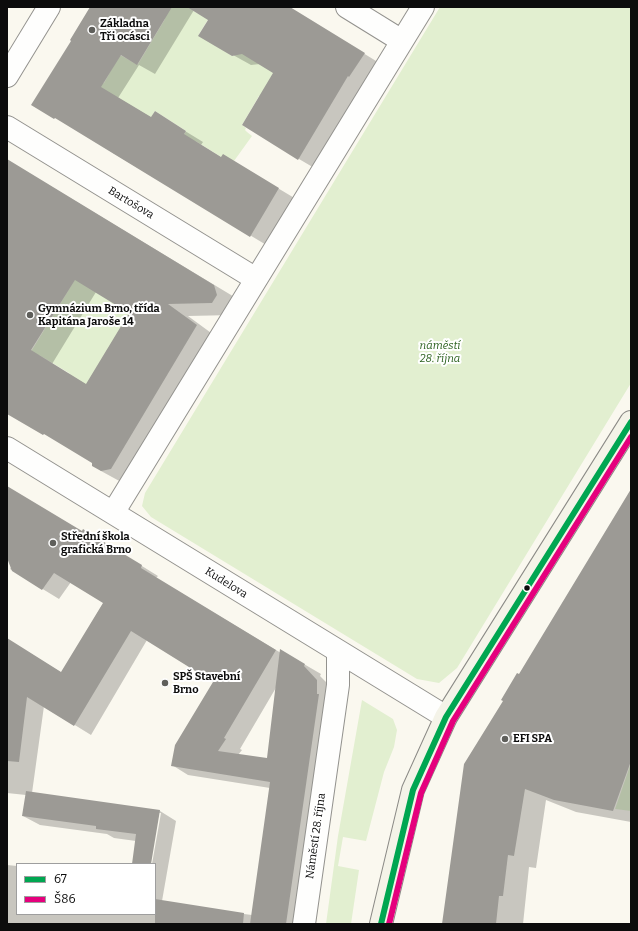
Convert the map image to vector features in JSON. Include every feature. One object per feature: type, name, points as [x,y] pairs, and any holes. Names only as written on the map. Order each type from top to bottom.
[{"type":"street","points":[[7,76],[49,7]]},
{"type":"street","points":[[347,7],[402,41]]},
{"type":"street","points":[[113,513],[423,7]]},
{"type":"street","name":"Bartošova","points":[[7,127],[256,279]]},
{"type":"street","points":[[381,924],[413,790],[446,717],[631,422]]},
{"type":"street","name":"Kudelova","points":[[7,448],[446,717]]},
{"type":"street","name":"Náměstí 28. října","points":[[304,924],[338,685],[338,652]]},
{"type":"green space","points":[[154,7],[187,7],[209,18],[199,34],[232,56],[236,55],[245,40],[275,68],[264,99],[259,96],[242,125],[252,136],[234,161],[221,157],[197,142],[182,138],[186,131],[155,111],[150,119],[98,87],[100,84],[104,83],[119,56],[138,64],[165,19],[152,11]]},
{"type":"green space","name":"náměstí 28. října","points":[[440,7],[631,7],[631,383],[457,668],[439,683],[417,679],[151,517],[142,506],[145,493]]},
{"type":"green space","points":[[82,268],[148,307],[90,403],[69,373],[39,355],[24,363]]},
{"type":"green space","points":[[362,700],[393,719],[397,730],[394,747],[384,772],[366,841],[343,837],[338,866],[359,870],[351,924],[326,924],[338,836]]},
{"type":"green space","points":[[631,763],[631,811],[615,809]]},
{"type":"building","points":[[90,7],[172,7],[137,65],[121,55],[101,87],[151,117],[155,111],[186,131],[184,134],[221,157],[223,154],[279,188],[250,237],[55,118],[54,119],[31,105],[71,41],[70,40]]},
{"type":"building","points":[[187,7],[290,7],[365,53],[349,77],[348,76],[298,160],[242,125],[273,73],[242,54],[232,56],[198,36],[208,20]]},
{"type":"building","points":[[7,159],[214,285],[217,295],[212,303],[168,304],[197,325],[111,469],[101,471],[92,466],[92,463],[7,414]],"holes":[[[75,280],[129,313],[86,384],[31,350]]]},
{"type":"building","points":[[7,486],[82,531],[83,529],[142,565],[141,568],[276,650],[224,738],[226,739],[218,751],[267,758],[280,649],[305,664],[304,666],[317,680],[317,694],[319,694],[286,924],[250,924],[270,782],[171,766],[175,745],[213,682],[131,631],[74,726],[27,697],[19,762],[7,761],[7,638],[61,672],[103,603],[54,573],[42,590],[12,571],[7,558]]},
{"type":"building","points":[[631,489],[631,761],[613,811],[554,800],[525,789],[514,856],[508,855],[503,896],[499,896],[496,924],[442,924],[464,764],[503,701],[501,700],[517,673],[519,674]]},
{"type":"building","points":[[26,791],[160,810],[151,863],[132,863],[136,834],[96,829],[96,826],[22,816]]},
{"type":"building","points":[[156,899],[244,913],[243,924],[155,924]]},
{"type":"transit line","name":"67","points":[[381,924],[413,790],[446,717],[631,422]]},
{"type":"transit line","name":"Š86","points":[[389,924],[421,793],[453,721],[631,437]]},
{"type":"place","name":"Základna Tři ocásci","points":[[92,30]]},
{"type":"place","name":"Gymnázium Brno, třída Kapitána Jaroše 14","points":[[30,315]]},
{"type":"place","name":"Střední škola grafická Brno","points":[[53,543]]},
{"type":"place","name":"SPŠ Stavební Brno","points":[[165,683]]},
{"type":"place","name":"EFI SPA","points":[[505,739]]}]
